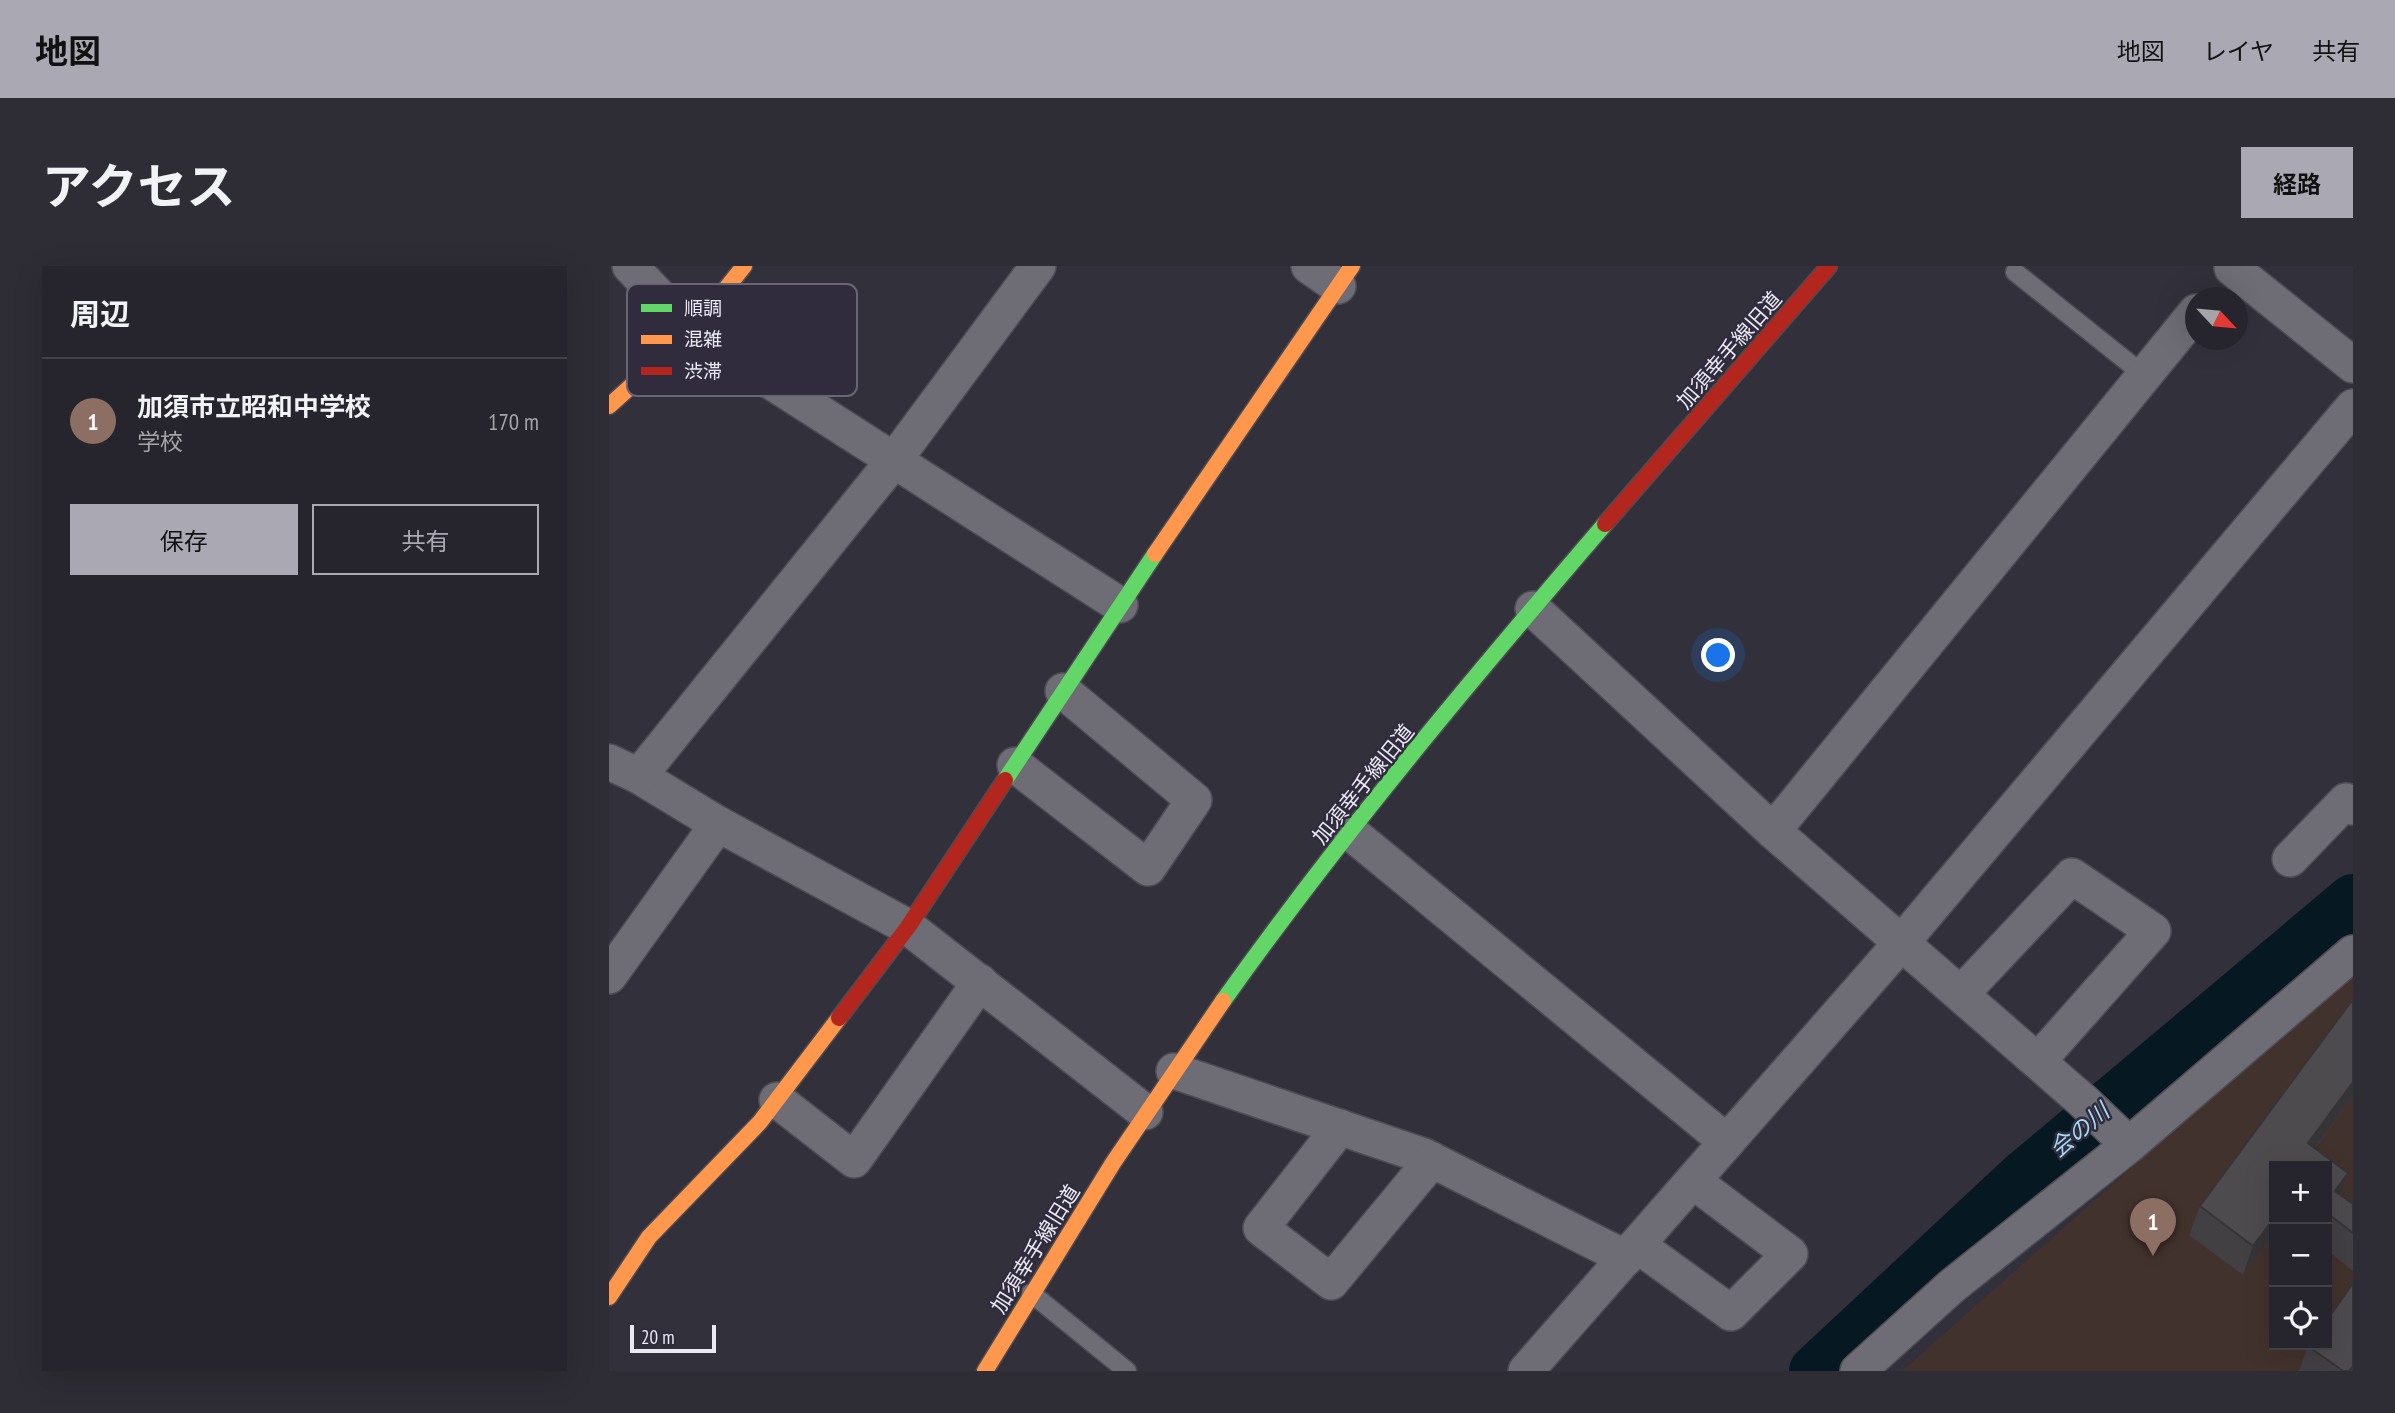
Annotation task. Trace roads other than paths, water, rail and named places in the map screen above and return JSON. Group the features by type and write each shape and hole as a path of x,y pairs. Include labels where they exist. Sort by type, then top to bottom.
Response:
{"street":[{"path":"629,266 646,284"},
{"path":"730,284 744,266"},
{"path":"1038,266 895,459 624,769 908,928 1145,1112"},
{"path":"609,1297 649,1237 760,1122 908,928 1120,605 1345,276 1309,266"},
{"name":"加須幸手線旧道","path":"985,1371 1145,1112 1282,920 1350,832 1533,609 1829,266"},
{"path":"2216,287 2232,267 2353,365"},
{"path":"1773,831 2185,325"},
{"path":"609,406 627,390"},
{"path":"795,396 1120,605"},
{"path":"1526,1371 1902,942 2353,407"},
{"path":"1533,609 1773,831 2038,1061 2129,1144"},
{"path":"1015,765 1149,868 1193,800 1063,691"},
{"path":"2290,859 2346,801 2353,807"},
{"path":"609,976 718,824"},
{"path":"1350,832 1727,1142"},
{"path":"1961,994 2072,876 2153,931 2038,1061"},
{"path":"1858,1371 1952,1286 2129,1144 2353,953"},
{"path":"777,1100 854,1160 980,982"},
{"path":"1174,1071 1432,1160 1631,1251 1731,1313 1790,1254 1693,1181"},
{"path":"1340,1127 1261,1228 1331,1282 1432,1160"}],"lane":[{"path":"2015,272 2144,375"},
{"path":"1031,1293 1127,1371"}],"waterway":[{"name":"会の川","path":"1815,1371 2022,1178 2353,900"}],"place":[{"name":"加須市立昭和中学校","path":"2153,1256"}]}
